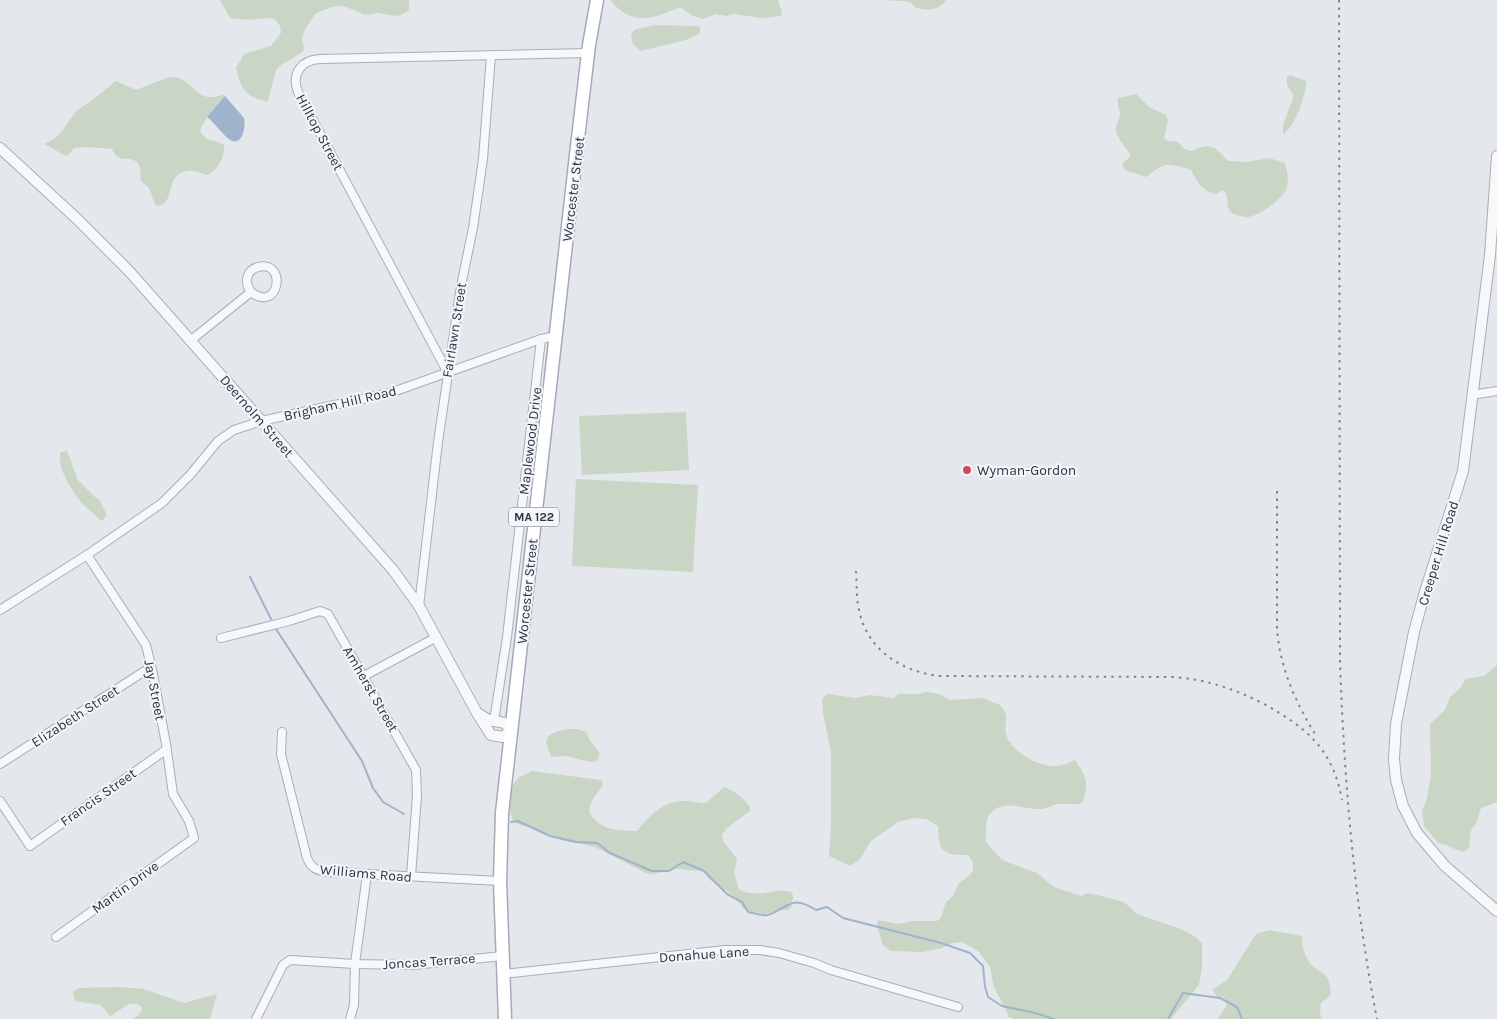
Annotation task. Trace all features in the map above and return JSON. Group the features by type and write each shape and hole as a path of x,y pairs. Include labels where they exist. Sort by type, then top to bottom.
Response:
{"main road":[{"name":"Worcester Street","path":"505,1019 500,881 502,813 588,53 597,0"}],"street":[{"name":"Hilltop Street","path":"448,374 302,101 295,80 298,70 315,59 588,53"},
{"name":"Fairlawn Street","path":"419,606 438,442 461,286 473,228 483,159 491,55"},
{"name":"Deernolm Street","path":"0,148 75,217 129,271 393,570 419,606 435,638 491,735 503,737 511,730"},
{"name":"Creeper Hill Road","path":"1497,156 1490,255 1463,471 1414,632 1396,724 1394,764 1397,786 1405,811 1417,833 1441,862 1497,911"},
{"path":"261,266 273,271 277,284 273,293 260,297 251,292 246,281 250,272 261,266"},
{"path":"190,341 251,292"},
{"name":"Brigham Hill Road","path":"0,610 87,555 162,502 186,479 222,438 234,430 260,421 379,396 448,374 541,339 556,336"},
{"name":"Maplewood Drive","path":"494,721 507,637 541,339"},
{"path":"1472,395 1497,391"},
{"name":"Jay Street","path":"87,555 143,639 151,667 167,749 174,798 189,821 194,837"},
{"name":"Amherst Street","path":"220,638 289,621 320,611 328,614 416,770 417,795 411,876"},
{"path":"364,676 435,638"},
{"name":"Elizabeth Street","path":"0,764 151,667"},
{"path":"477,713 505,724 511,730"},
{"name":"Williams Road","path":"282,732 281,754 306,852 310,865 315,870 500,881"},
{"name":"Francis Street","path":"0,801 30,846 167,749"},
{"name":"Martin Drive","path":"56,937 194,837"},
{"path":"350,1019 354,999 356,964 367,874"},
{"name":"Donahue Lane","path":"504,974 725,950 764,950 958,1007"},
{"name":"Joncas Terrace","path":"256,1019 281,969 288,961 412,964 503,956"}],"green space":[{"path":"220,0 409,0 409,10 396,16 377,13 365,15 344,6 332,7 316,13 305,29 302,38 303,52 276,70 268,101 255,98 242,87 236,68 244,54 271,46 281,33 280,26 275,19 250,20 230,18"},
{"path":"610,0 778,0 782,13 781,16 762,18 716,14 703,19 693,16 680,7 660,15 643,18 627,14 618,9"},
{"path":"882,0 946,0 936,8 923,9 903,1"},
{"path":"654,25 698,26 700,27 700,33 686,40 640,51 633,44 631,35 634,30"},
{"path":"1290,75 1306,81 1306,86 1295,118 1291,126 1283,134 1283,125 1294,96 1287,85 1287,77"},
{"path":"169,77 185,81 207,97 224,94 225,96 207,117 200,130 204,137 224,145 224,149 220,162 208,175 188,171 180,173 175,177 167,200 163,204 157,206 155,204 149,188 141,181 138,163 134,160 118,157 112,149 92,147 77,147 66,156 44,144 55,138 62,131 77,110 116,81 136,90"},
{"path":"1136,94 1149,107 1166,115 1168,120 1164,138 1168,141 1178,142 1183,148 1191,151 1208,146 1212,147 1228,161 1246,162 1269,158 1285,163 1288,181 1285,191 1276,201 1258,214 1245,217 1232,213 1229,210 1225,192 1222,190 1217,194 1207,191 1195,178 1191,170 1167,165 1158,168 1146,177 1125,170 1122,164 1131,156 1116,131 1120,115 1118,98"},
{"path":"686,412 689,470 582,475 579,416"},
{"path":"67,451 78,480 99,499 107,515 102,521 80,500 66,480 60,458 61,452"},
{"path":"576,479 698,485 693,572 572,566"},
{"path":"1497,665 1497,802 1481,808 1476,824 1471,830 1469,848 1464,852 1438,843 1424,826 1422,811 1427,798 1431,775 1430,724 1445,710 1450,697 1462,686 1465,679 1484,676"},
{"path":"926,692 940,694 950,700 982,698 1000,705 1006,715 1006,734 1019,752 1034,761 1049,766 1061,765 1075,760 1086,781 1086,791 1082,803 1057,804 1041,809 1007,805 1000,807 989,815 986,828 986,842 1002,860 1037,873 1054,887 1081,896 1087,893 1124,902 1137,914 1181,929 1196,937 1202,943 1202,967 1199,985 1171,1019 1014,1019 1009,1017 994,987 990,967 978,951 962,942 923,952 891,951 883,945 877,926 878,920 898,924 915,921 937,921 941,917 946,902 953,896 958,884 970,875 973,870 973,862 968,855 948,853 941,847 938,826 926,819 913,818 898,822 870,842 860,859 850,866 829,856 831,752 822,700 828,694 855,698 869,695 894,698 898,694"},
{"path":"567,729 578,729 586,732 599,751 597,761 591,762 565,756 552,757 546,741 548,737"},
{"path":"532,771 601,780 603,784 592,800 589,811 603,826 623,831 637,831 652,814 671,803 686,801 706,803 724,787 732,791 743,799 751,810 727,828 722,835 723,841 737,859 734,873 739,889 752,893 792,892 791,908 766,914 749,911 743,908 736,897 710,880 703,871 676,869 654,874 646,873 595,847 562,840 517,824 513,820 510,811 510,797 513,785 518,778"},
{"path":"1269,930 1302,936 1306,957 1329,981 1331,995 1321,1003 1320,1013 1322,1019 1218,1019 1227,1005 1223,997 1217,997 1212,990 1227,980 1256,934"},
{"path":"117,987 144,989 184,1003 217,994 210,1019 133,1019 140,1014 142,1009 140,1005 128,1005 110,1016 101,1005 75,1001 73,992 79,988"}],"water":[{"path":"225,96 244,118 243,135 238,141 230,140 207,117"}],"waterway":[{"path":"250,577 271,619"},
{"path":"276,629 362,761 373,788 383,802 404,814"},
{"path":"511,822 518,821 550,836 576,842 597,843 610,853 652,871 669,871 683,862 704,871 727,894 742,902 748,912 768,915 796,902 808,905 816,910 827,907 843,918 941,943 970,953 983,966 988,997 1002,1006 1054,1019"},
{"path":"1168,1019 1183,993 1220,998 1237,1007 1242,1019"}],"railway":[{"path":"1339,0 1340,660 1351,840 1362,930 1377,1019"},
{"path":"1277,491 1277,629 1279,643 1285,672 1290,685 1302,712 1317,737"},
{"path":"856,571 858,605 863,624 870,637 888,656 912,670 940,676 1172,677 1197,680 1220,686 1266,705 1306,732 1325,754 1332,767 1342,800"}],"place":[{"name":"Wyman-Gordon","path":"967,470"}]}
